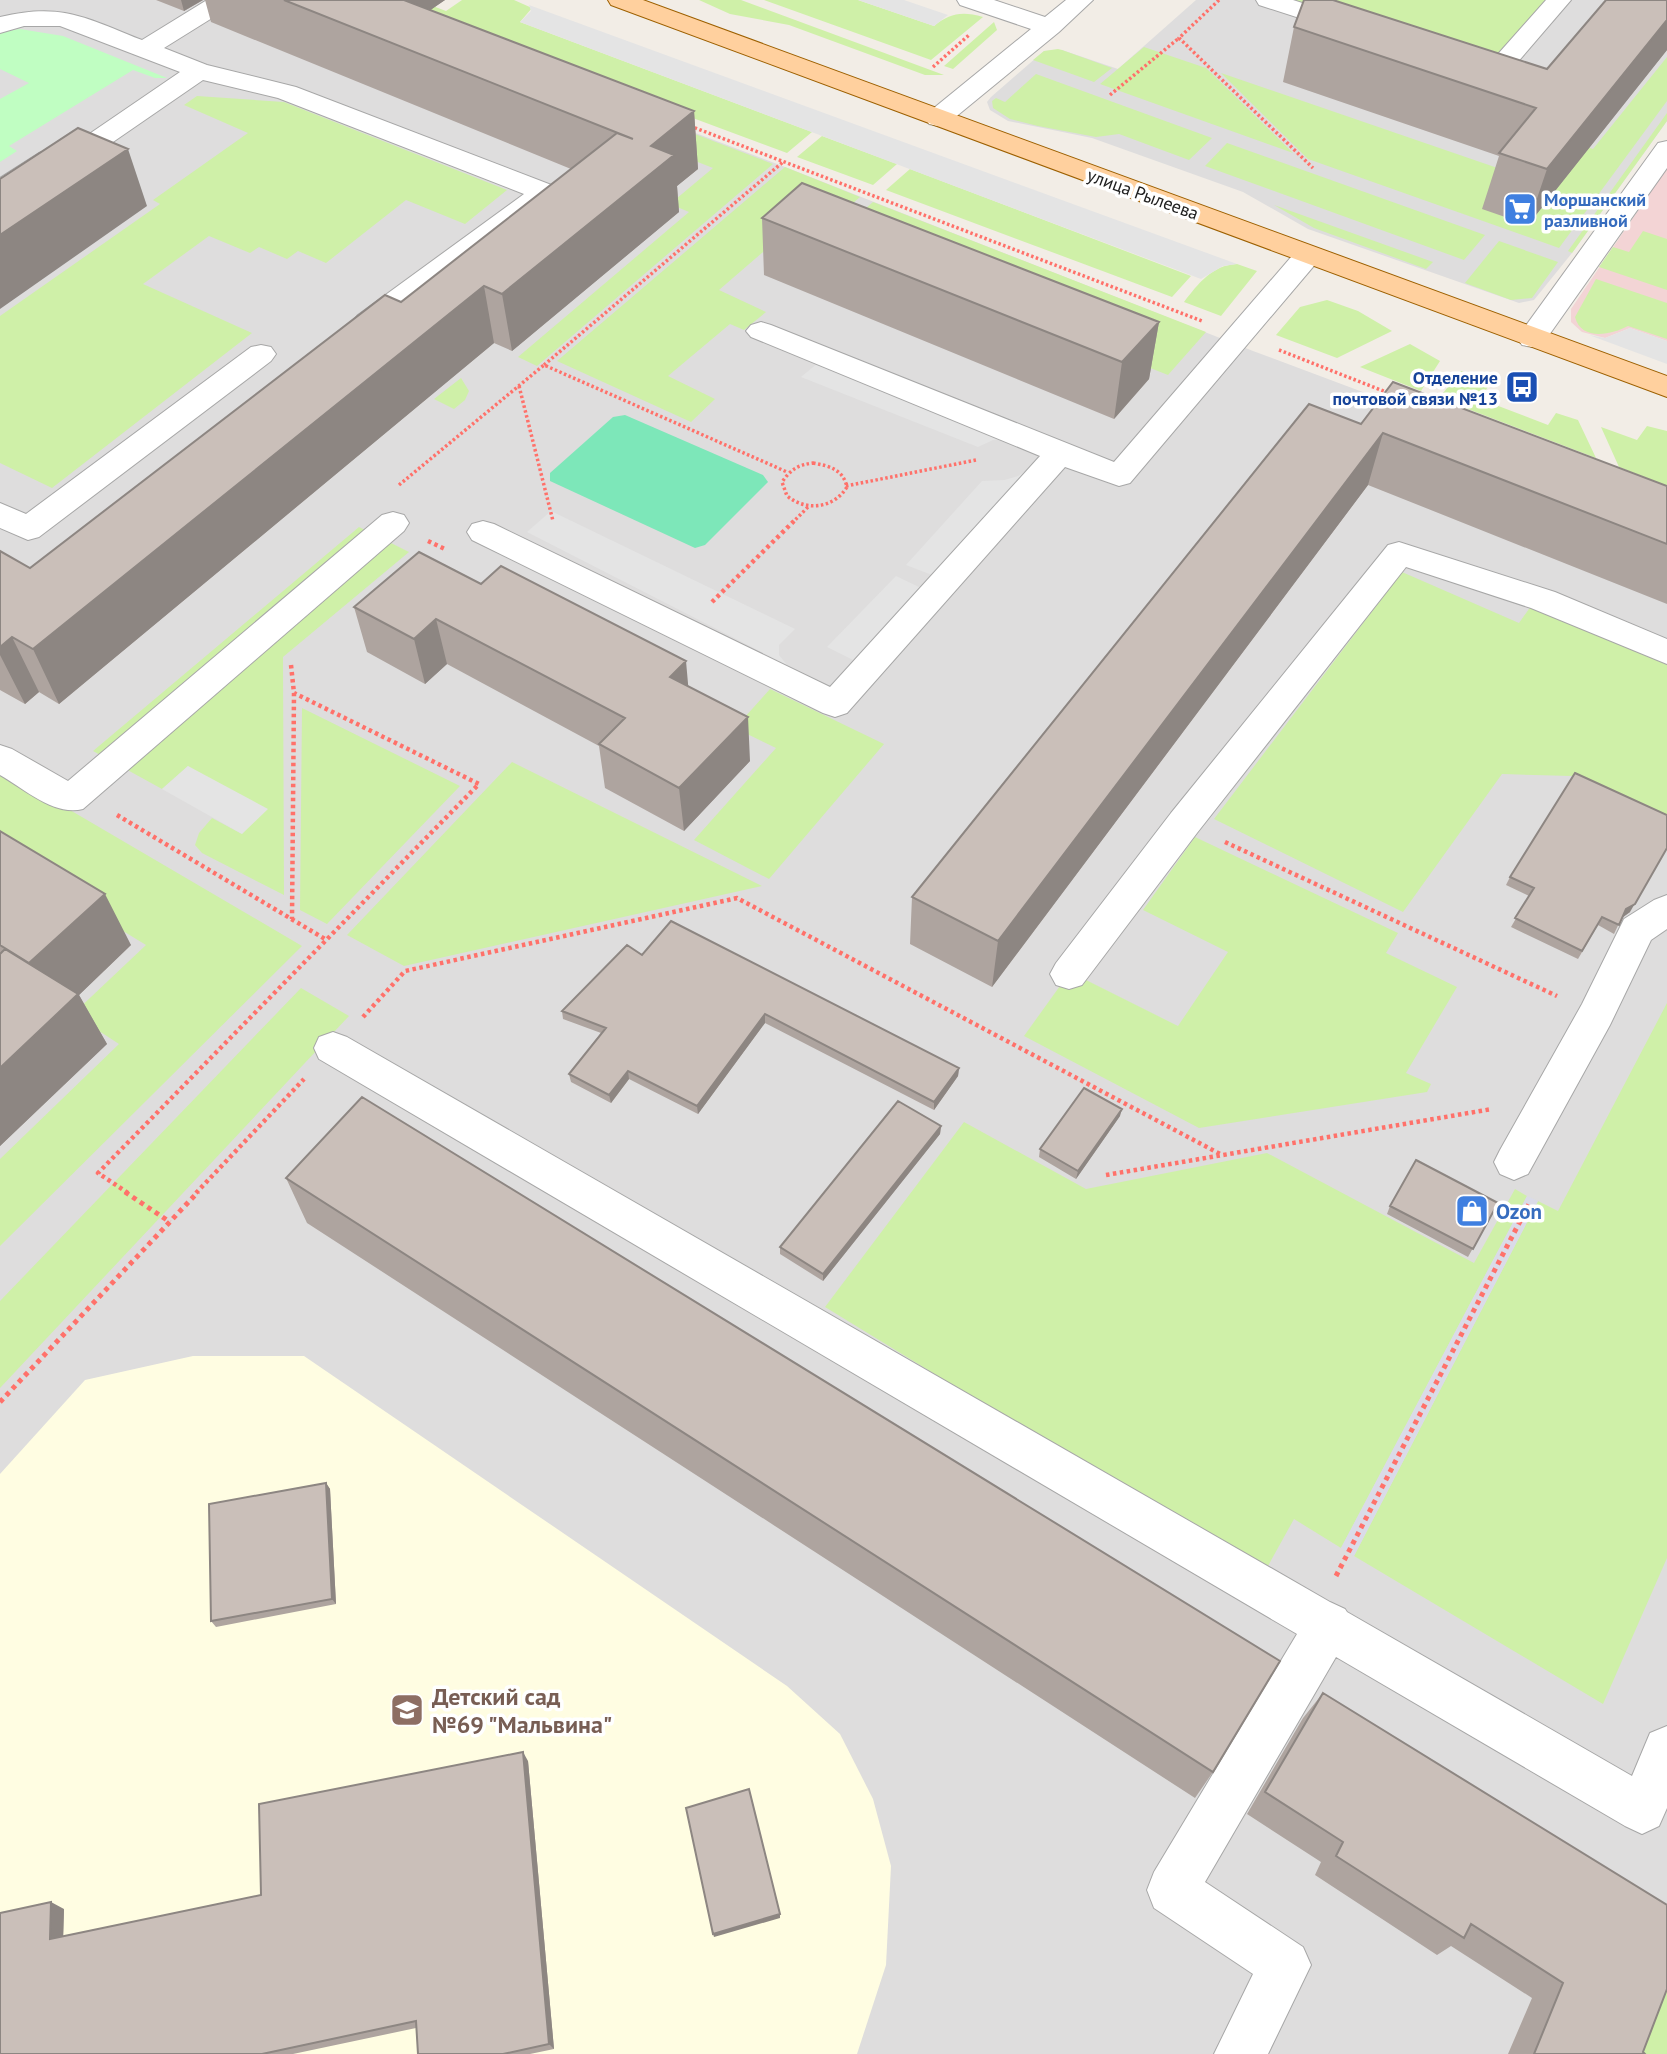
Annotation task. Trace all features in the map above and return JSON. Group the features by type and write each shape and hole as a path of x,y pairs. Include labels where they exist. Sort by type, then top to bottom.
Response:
{"main road":[{"name":"улица Рылеева","path":"620,0 1667,387"}],"lane":[{"path":"145,49 225,0"},
{"path":"969,0 1050,27"},
{"path":"938,118 1081,0"},
{"path":"1268,0 1369,32"},
{"path":"1445,57 1495,73 1559,0"},
{"path":"0,26 24,19 63,18 200,71 287,92 544,192 368,321"},
{"path":"0,190 48,159 88,147 200,71"},
{"path":"1532,338 1667,149"},
{"path":"761,331 1119,476 1308,255"},
{"path":"0,514 28,529 261,354"},
{"path":"483,532 835,704 1052,450"},
{"path":"0,758 70,799 393,523"},
{"path":"1069,975 1184,823 1399,553 1543,600 1667,652"},
{"path":"1514,1162 1596,1014 1637,930 1667,910"},
{"path":"333,1048 1642,1808 1667,1750"},
{"path":"1240,2054 1285,1965 1172,1890 1322,1621"}],"path":[{"path":"1110,95 1219,0"},
{"path":"1178,38 1313,168"},
{"path":"688,125 1397,396"},
{"path":"544,365 783,162"},
{"path":"519,386 566,573"},
{"path":"846,486 1052,450"},
{"path":"808,463 832,466 843,474 845,492 834,501 809,506 794,502 782,488 784,477 793,468 808,463"},
{"path":"684,629 809,506"},
{"path":"393,523 455,554"},
{"path":"262,636 289,656 295,693 292,919"},
{"path":"170,1222 98,1174 324,939 479,784 295,693"},
{"path":"78,792 324,939"},
{"path":"1184,823 1596,1014"},
{"path":"0,1402 405,971 737,898 1222,1155"},
{"path":"1106,1175 1548,1100"},
{"path":"1322,1621 1536,1190 1514,1162"}],"shaded area":[{"path":"0,0 346,0 785,167 1253,351 1667,506 1667,2054 0,2054"},
{"path":"858,0 904,0 948,15 934,26"},
{"path":"1196,0 1667,0 1667,121 1572,253 1534,300 1519,303 1308,229 1243,192 1092,138 1008,121 990,110 987,102 991,97 1044,51 1062,50 1118,69"},
{"path":"529,5 1237,264 1223,266 1201,279 520,22 531,11"},
{"path":"1667,168 1667,341 1630,328 1605,338 1582,332 1571,322 1571,309"},
{"path":"1630,328 1667,341 1667,364 1589,335 1605,338"},
{"path":"818,363 1005,439 993,440 978,447 801,377"},
{"path":"1030,468 932,575 906,565 982,481 1004,480 1018,476"},
{"path":"551,511 795,629 779,645 779,655 787,665 527,532"},
{"path":"896,576 921,588 853,660 827,647"},
{"path":"188,766 268,809 242,834 162,789"},
{"path":"1527,1196 1538,1201 1354,1556 1341,1548"},
{"name":"Детский сад №69 \"Мальвина\"","path":"193,1356 304,1356 787,1686 840,1734 873,1799 891,1866 886,1965 857,2054 0,2054 0,1474 85,1380"}],"green space":[{"path":"346,0 773,164 537,366 518,357 689,212 670,204 713,168 321,14"},
{"path":"376,0 417,0 446,11 462,0 514,0 532,8 520,22 812,132 787,153"},
{"path":"699,0 741,0 944,75 925,75 789,25 730,14"},
{"path":"764,0 858,0 934,26 957,14 983,17 931,60"},
{"path":"1284,0 1548,0 1491,67"},
{"path":"994,22 997,30 953,69 944,66"},
{"path":"20,29 63,36 167,78 155,78 133,70 9,146 17,151 0,162 0,99 29,83 0,69 0,32"},
{"path":"1144,47 1206,68 1293,153 1100,84"},
{"path":"1058,49 1112,68 1094,82 1033,60 1044,51"},
{"path":"1667,57 1667,101 1559,248 1308,159 1221,73 1515,174 1569,141 1593,149"},
{"path":"1036,74 1212,138 1189,160 1119,134 1096,137 1038,126 1010,119 993,108 992,101 996,98 1005,102"},
{"path":"197,96 284,102 507,190 465,224 406,200 326,263 298,251 287,259 259,247 250,253 209,236 143,284 252,333 52,488 0,463 0,316 160,204 153,200 248,133 184,105"},
{"path":"1667,113 1667,121 1572,253 1568,251"},
{"path":"822,136 897,164 873,185 797,157"},
{"path":"1227,143 1485,235 1464,260 1205,166"},
{"path":"785,167 860,197 815,236 792,227 719,290 766,312 744,330 730,324 668,376 715,399 691,422 557,361"},
{"path":"910,169 1191,276 1172,297 886,190"},
{"path":"873,202 1206,332 1168,375 828,241"},
{"path":"1274,205 1433,262 1426,269 1314,228"},
{"path":"1643,231 1667,239 1667,290 1599,267 1613,247 1629,252"},
{"path":"1499,241 1558,262 1532,298 1511,300 1465,283"},
{"path":"1237,264 1257,271 1221,316 1184,302 1200,282 1213,272"},
{"path":"1596,279 1667,303 1667,339 1628,326 1597,334 1583,330 1575,317"},
{"path":"1327,300 1358,311 1392,331 1337,358 1276,335 1300,307"},
{"path":"1410,344 1440,361 1421,391 1360,367"},
{"path":"1461,371 1491,382 1480,399 1548,425 1556,413 1578,420 1596,458 1439,398"},
{"path":"461,378 469,391 465,400 454,409 434,399"},
{"path":"625,415 763,475 768,482 705,545 695,548 550,481 550,473 613,417"},
{"path":"1647,426 1667,431 1667,486 1619,467 1601,427 1637,440"},
{"path":"359,527 409,552 283,657 284,895 202,853 195,845 199,833 212,818 242,834 188,766 162,789 93,751"},
{"path":"1402,572 1519,623 1531,606 1667,664 1667,820 1572,776 1502,774 1403,912 1214,819"},
{"path":"770,689 884,744 769,879 694,840 776,748 735,728"},
{"path":"302,708 460,786 327,924 300,910"},
{"path":"512,762 762,886 404,966 347,935"},
{"path":"0,769 302,946 0,1246 0,1159 119,1044 73,1014 146,945 0,856"},
{"path":"1195,837 1398,933 1386,953 1457,987 1406,1073 1431,1084 1427,1092 1199,1128 1024,1036 1070,972 1178,1026 1228,952 1143,910"},
{"path":"301,988 349,1016 0,1388 0,1301"},
{"path":"1667,1003 1667,1558 1603,1704 1354,1556 1538,1201 1558,1211"},
{"path":"964,1122 1086,1189 1267,1153 1474,1263 1515,1189 1527,1196 1341,1548 1294,1519 1263,1575 825,1307"},
{"path":"1667,1961 1667,2054 1618,2054"}],"building":[{"path":"284,0 404,0 694,111 651,146 674,155 502,294 484,286 33,649 12,637 0,647 0,551 30,568 385,295 401,302 617,133 633,139"},
{"path":"1304,0 1333,0 1547,69 1606,0 1667,0 1667,20 1547,169 1499,153 1536,108 1294,27"},
{"path":"78,128 128,149 0,235 0,179"},
{"path":"802,183 1159,322 1122,362 762,218"},
{"path":"1393,382 1667,486 1667,544 1383,433 998,941 912,897 1309,404 1361,424"},
{"path":"419,552 481,584 501,566 686,661 670,677 748,717 679,788 599,744 625,718 436,619 414,639 354,607"},
{"path":"1575,773 1667,815 1667,848 1635,904 1626,909 1619,925 1602,917 1582,951 1515,918 1534,888 1510,877"},
{"path":"0,831 105,894 29,963 0,945"},
{"path":"671,921 959,1068 934,1102 765,1014 697,1106 628,1071 609,1095 569,1074 606,1028 562,1011 627,945 642,955"},
{"path":"5,949 78,994 0,1068 0,954"},
{"path":"1084,1088 1122,1109 1078,1171 1040,1149"},
{"path":"362,1097 1280,1661 1213,1772 286,1178"},
{"path":"898,1101 941,1126 823,1274 780,1247"},
{"path":"1416,1160 1498,1203 1473,1249 1390,1206"},
{"path":"326,1483 332,1599 211,1621 209,1504"},
{"path":"1323,1693 1667,1905 1667,1989 1643,2052 1645,2054 1534,2054 1563,1983 1471,1924 1464,1938 1336,1856 1343,1842 1265,1792"},
{"path":"523,1752 549,2044 503,2054 418,2054 416,2021 262,2054 0,2054 0,1913 51,1902 50,1939 261,1895 259,1804"},
{"path":"749,1789 780,1914 713,1934 686,1808"}],"place":[{"name":"Моршанский разливной","path":"1520,209"},
{"name":"Отделение почтовой связи №13","path":"1522,387"},
{"name":"Ozon","path":"1472,1211"},
{"name":"Детский сад №69 \"Мальвина\"","path":"407,1710"}]}
